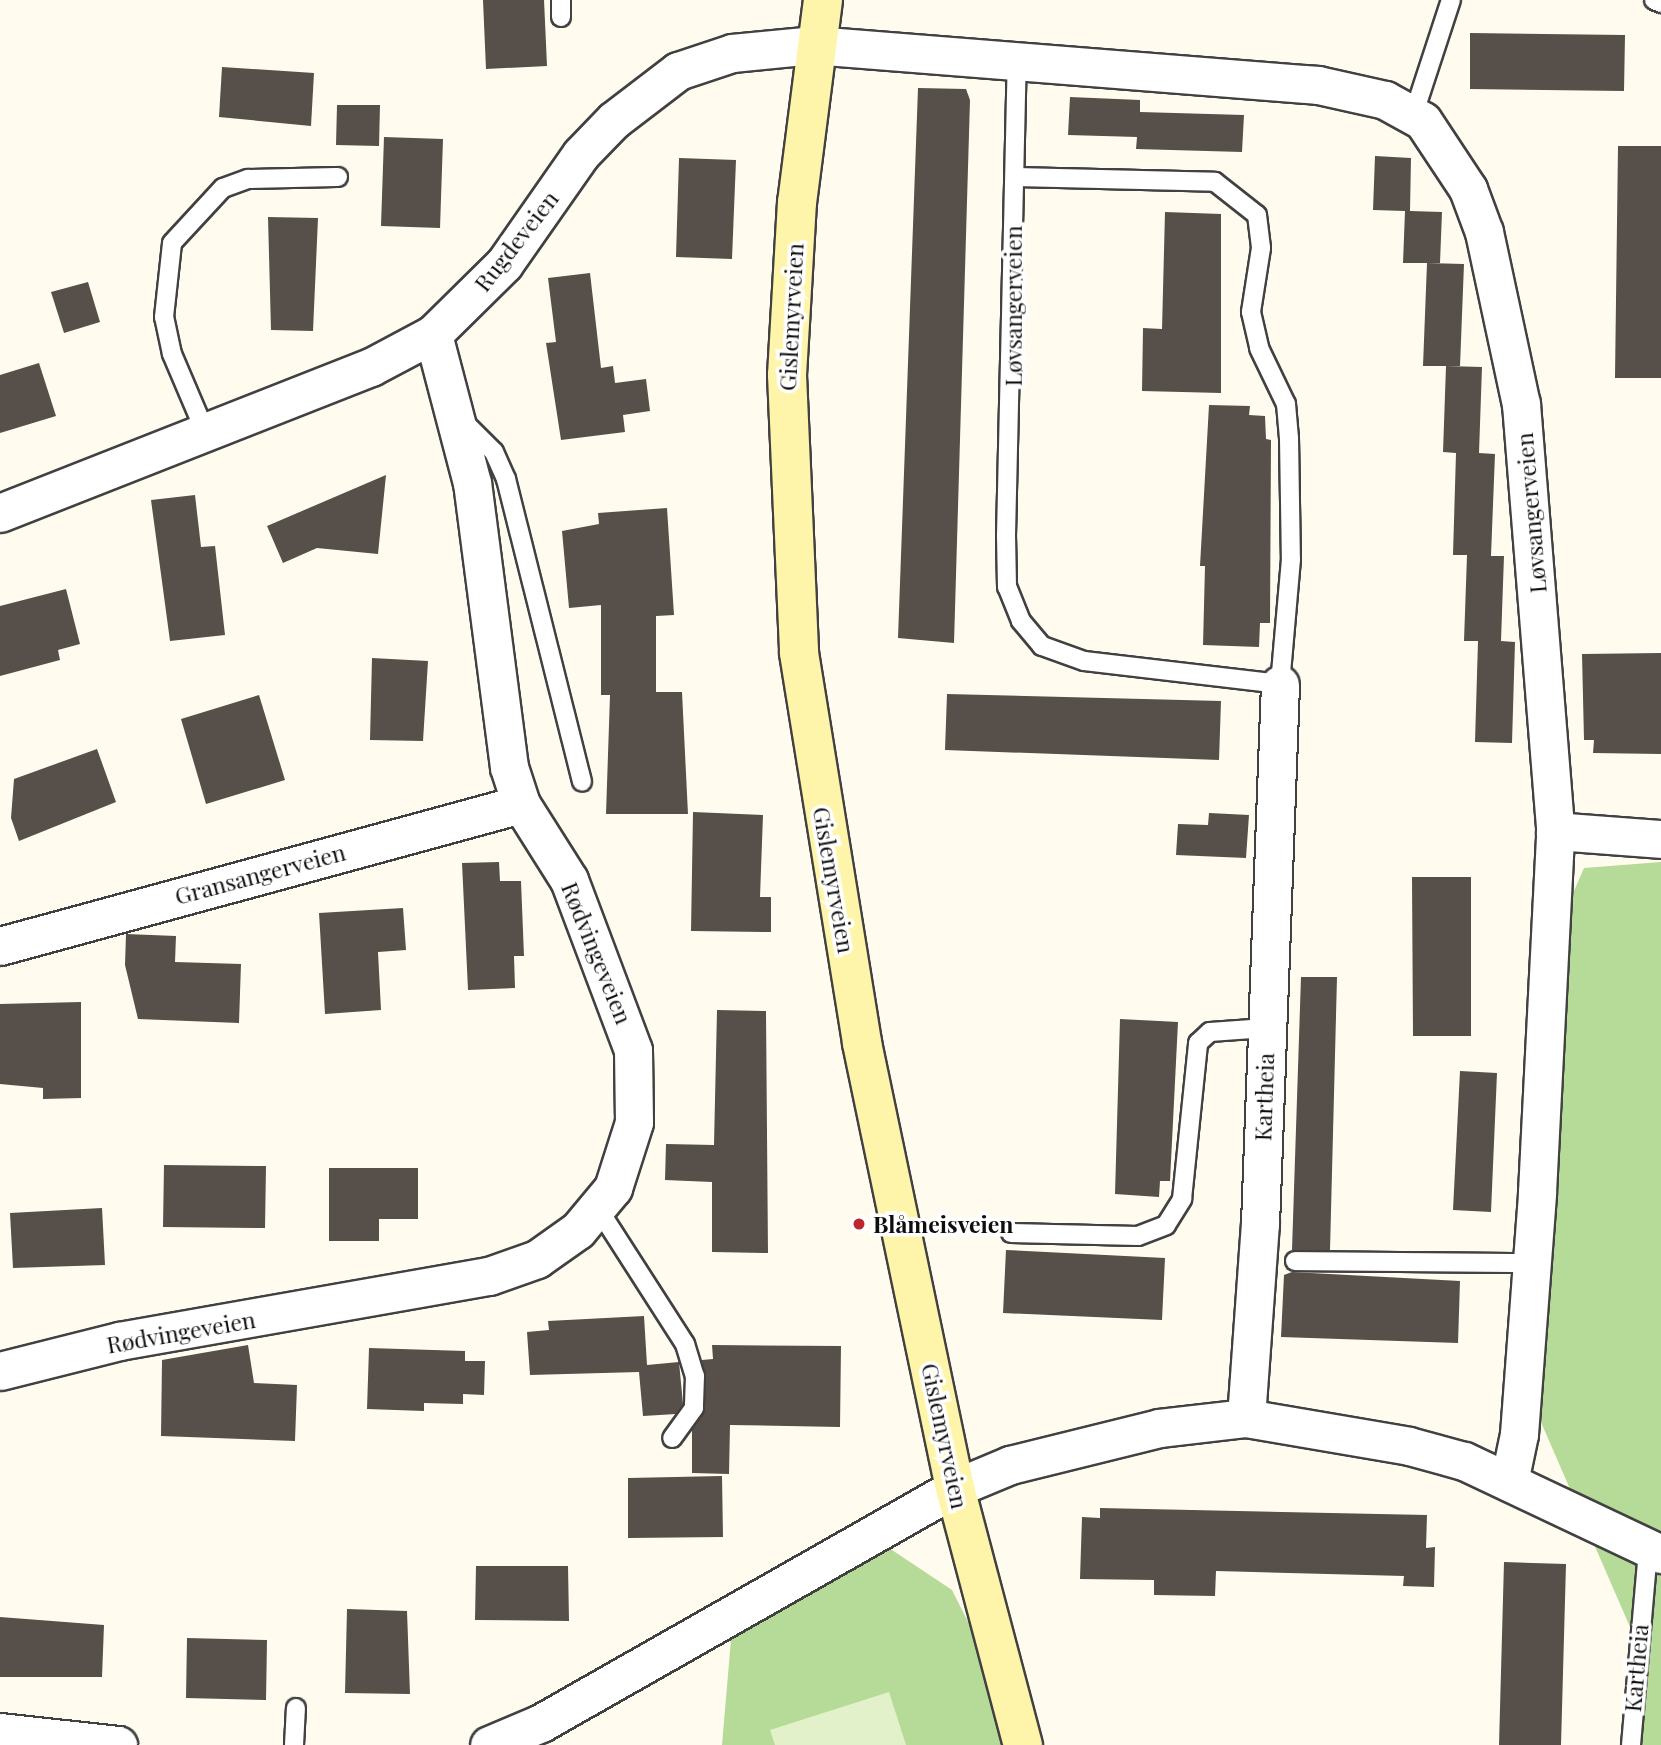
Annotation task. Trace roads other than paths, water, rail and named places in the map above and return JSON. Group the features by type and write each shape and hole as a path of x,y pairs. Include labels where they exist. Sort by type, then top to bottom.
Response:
{"street":[{"name":"Gislemyrveien","path":"823,0 813,45 787,376 799,653 862,1043 955,1488 1023,1745"},
{"name":"Løvsangerveien","path":"813,45 1017,64 1269,78 1385,100 1413,116 1449,152 1468,189 1484,232 1521,404 1555,831"},
{"name":"Rugdeveien","path":"0,513 204,429 371,367 433,334 503,264 581,154 646,93 678,71 732,53 813,45"},
{"name":"Rødvingeveien","path":"0,1371 119,1341 489,1276 537,1259 578,1230 613,1188 634,1122 633,1050 569,880 521,804 509,767 483,547 457,416 433,334"},
{"path":"1266,1028 1279,684"},
{"name":"Gransangerveien","path":"0,946 521,804"},
{"path":"1510,1482 1532,1263 1555,831 1661,839"},
{"name":"Kartheia","path":"1246,1418 1266,1028"},
{"name":"Kartheia","path":"955,1488 1098,1442 1246,1418 1409,1446 1510,1482 1655,1551"},
{"path":"489,1745 545,1734 955,1488"},
{"path":"0,1732 118,1745"}],"lane":[{"path":"1413,116 1451,0"},
{"path":"1654,0 1661,3"},
{"name":"Løvsangerveien","path":"1017,64 1006,536 1007,587 1021,621 1042,646 1084,661 1279,684"},
{"path":"204,429 172,354 164,317 172,243 223,188 248,179 338,177"},
{"path":"1016,177 1215,182 1257,215 1261,248 1251,312 1259,348 1286,404 1289,438 1291,559 1279,684"},
{"path":"457,416 494,452 506,479 582,782"},
{"name":"Kartheia","path":"1011,1233 1138,1236 1166,1225 1182,1199 1198,1043 1210,1032 1266,1028"},
{"path":"597,1207 685,1344 695,1376 694,1408 672,1438"},
{"path":"1295,1261 1532,1263"},
{"name":"Kartheia","path":"1631,1745 1655,1551"},
{"path":"294,1745 296,1708"}],"place":[{"name":"Blåmeisveien","path":"859,1224"}]}
